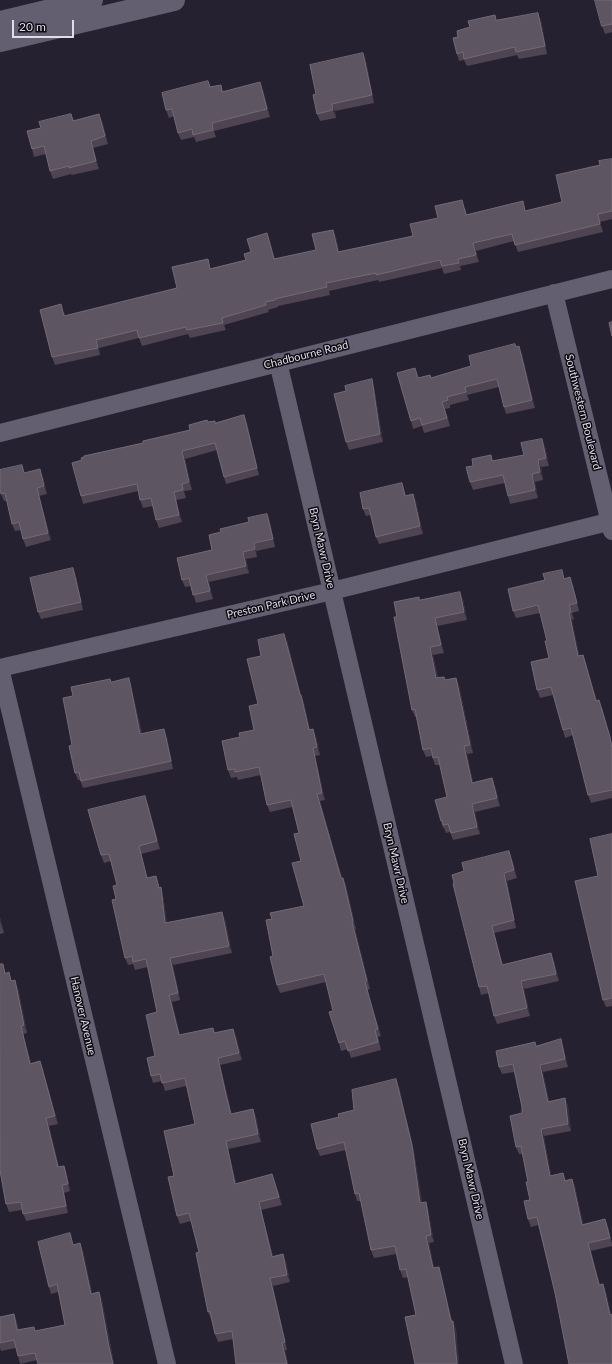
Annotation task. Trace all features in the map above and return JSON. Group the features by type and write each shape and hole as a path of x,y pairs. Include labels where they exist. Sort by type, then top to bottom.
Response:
{"main road":[{"path":"0,22 92,0"},
{"path":"0,41 174,0"}],"street":[{"name":"Chadbourne Road","path":"0,433 612,279"},
{"name":"Southwestern Boulevard","path":"554,293 611,524"},
{"name":"Bryn Mawr Drive","path":"278,362 514,1364"},
{"name":"Preston Park Drive","path":"0,668 332,591 611,524"},
{"name":"Hanover Avenue","path":"0,668 167,1364"}],"building":[{"path":"595,0 612,0 612,24 602,26"},
{"path":"538,13 545,46 516,52 515,47 464,59 463,52 457,54 453,38 458,37 457,31 470,27 468,21 495,15 496,20"},
{"path":"363,53 372,95 332,104 333,110 317,114 313,95 316,94 310,65"},
{"path":"208,81 210,87 221,85 222,92 260,82 267,109 212,123 213,130 193,135 192,129 178,133 172,109 166,110 162,93"},
{"path":"71,114 73,121 99,114 105,136 91,141 96,161 50,171 44,146 32,149 27,131 41,128 39,122"},
{"path":"612,159 612,211 598,214 600,224 515,245 512,234 473,243 476,255 458,259 459,263 442,266 440,260 376,275 376,273 326,283 327,287 275,299 265,302 266,305 222,318 223,323 187,330 186,327 139,338 137,330 96,340 98,348 52,357 40,310 61,304 64,316 177,288 172,267 208,259 210,269 246,260 244,254 251,252 247,239 267,233 274,259 316,250 312,234 333,230 338,252 413,236 410,224 438,218 435,206 462,200 466,215 523,201 525,211 562,202 556,175 600,165 599,161"},
{"path":"612,322 612,336 609,323"},
{"path":"515,344 516,347 519,346 532,400 504,407 497,379 465,387 466,392 447,397 448,400 442,402 447,418 422,425 420,418 411,421 397,373 415,368 418,378 430,375 431,378 471,366 469,356"},
{"path":"372,379 380,434 346,442 334,394 346,391 345,386"},
{"path":"244,415 257,468 224,477 215,443 182,451 189,482 182,484 183,490 174,492 179,515 156,520 151,498 140,500 137,484 81,496 72,463 82,460 81,458 84,456 143,443 143,441 190,430 189,425 207,420 208,422 215,421 215,423"},
{"path":"542,439 546,458 538,460 540,472 532,474 535,490 508,496 503,475 470,482 466,467 473,466 472,459 491,455 492,461 524,455 521,443"},
{"path":"22,465 24,473 40,469 44,486 37,488 48,533 23,539 19,522 12,524 5,493 1,494 0,489 0,470"},
{"path":"402,483 405,496 413,494 420,526 376,537 369,508 363,509 360,493"},
{"path":"267,514 273,539 254,543 255,549 243,552 246,566 206,575 210,591 193,595 189,578 182,580 177,558 212,550 209,535 221,532 220,529 249,522 248,518"},
{"path":"73,568 81,602 38,612 30,578"},
{"path":"562,570 564,579 570,577 577,603 569,605 571,612 569,612 578,656 583,655 596,701 599,700 612,748 612,790 588,795 571,728 563,730 551,687 537,690 531,662 549,658 545,641 547,641 538,605 513,611 508,589 545,580 543,574"},
{"path":"460,592 464,612 435,618 441,645 430,647 436,678 444,677 445,680 456,678 470,745 464,746 472,783 492,778 497,798 472,804 477,827 451,833 448,824 443,825 442,820 441,821 435,800 447,797 438,757 433,758 431,748 423,750 415,709 412,710 394,617 397,617 394,602 419,597 419,600"},
{"path":"284,634 309,730 313,729 317,747 313,748 322,793 317,794 341,878 343,878 352,922 367,981 365,982 378,1029 375,1030 378,1042 348,1051 345,1041 339,1043 329,1012 333,1011 324,974 277,985 270,957 273,956 266,920 272,919 270,913 304,906 292,863 301,861 294,834 299,833 291,800 267,805 259,767 235,772 235,769 228,770 222,741 240,737 239,733 254,730 249,706 258,704 247,659 261,656 258,640"},
{"path":"129,678 140,734 164,729 171,761 81,781 79,772 75,773 69,746 72,745 63,698 73,696 71,687 110,679 111,682"},
{"path":"145,796 157,841 139,846 147,878 156,876 159,888 161,887 165,923 222,912 229,946 170,958 178,993 169,995 179,1035 213,1028 214,1033 233,1029 239,1053 218,1058 226,1095 231,1114 253,1109 258,1134 226,1141 235,1184 272,1174 279,1197 259,1202 272,1257 283,1254 287,1275 270,1278 285,1342 282,1343 287,1364 236,1364 232,1331 215,1334 210,1311 208,1312 196,1253 199,1252 189,1213 177,1216 168,1177 174,1176 164,1131 195,1124 185,1078 162,1083 160,1074 151,1076 147,1058 155,1056 146,1015 157,1012 146,959 133,962 132,956 125,958 112,900 116,899 113,886 117,885 109,854 101,855 88,810"},
{"path":"612,834 612,998 603,1000 575,881 598,876 590,839"},
{"path":"509,851 514,870 504,873 514,920 492,926 502,965 551,953 556,974 521,981 527,1008 494,1016 487,986 479,987 452,875 464,871 462,863"},
{"path":"0,964 3,964 5,974 9,972 11,981 15,980 24,1025 21,1026 30,1064 40,1061 55,1116 46,1118 58,1167 64,1166 68,1184 62,1185 66,1206 23,1214 21,1202 6,1204 0,1170"},
{"path":"561,1039 565,1059 540,1065 548,1102 565,1098 568,1124 541,1129 550,1176 563,1173 565,1181 572,1179 582,1225 605,1219 610,1238 588,1243 599,1285 603,1284 610,1315 612,1314 612,1364 569,1364 555,1293 537,1217 528,1219 524,1201 530,1200 526,1182 528,1182 521,1146 516,1147 510,1116 522,1113 513,1064 499,1067 496,1051 535,1042 536,1046"},
{"path":"396,1079 412,1145 420,1203 426,1202 431,1235 426,1236 433,1268 439,1267 451,1321 453,1321 457,1364 415,1364 405,1317 416,1315 406,1269 400,1270 395,1246 371,1250 359,1193 355,1194 344,1142 317,1149 311,1124 339,1117 338,1114 354,1110 352,1090"},
{"path":"70,1233 73,1245 80,1243 91,1294 99,1292 113,1364 38,1364 35,1353 18,1356 14,1340 0,1343 0,1317 14,1314 17,1330 34,1327 35,1331 65,1325 57,1284 49,1287 38,1242"}]}
